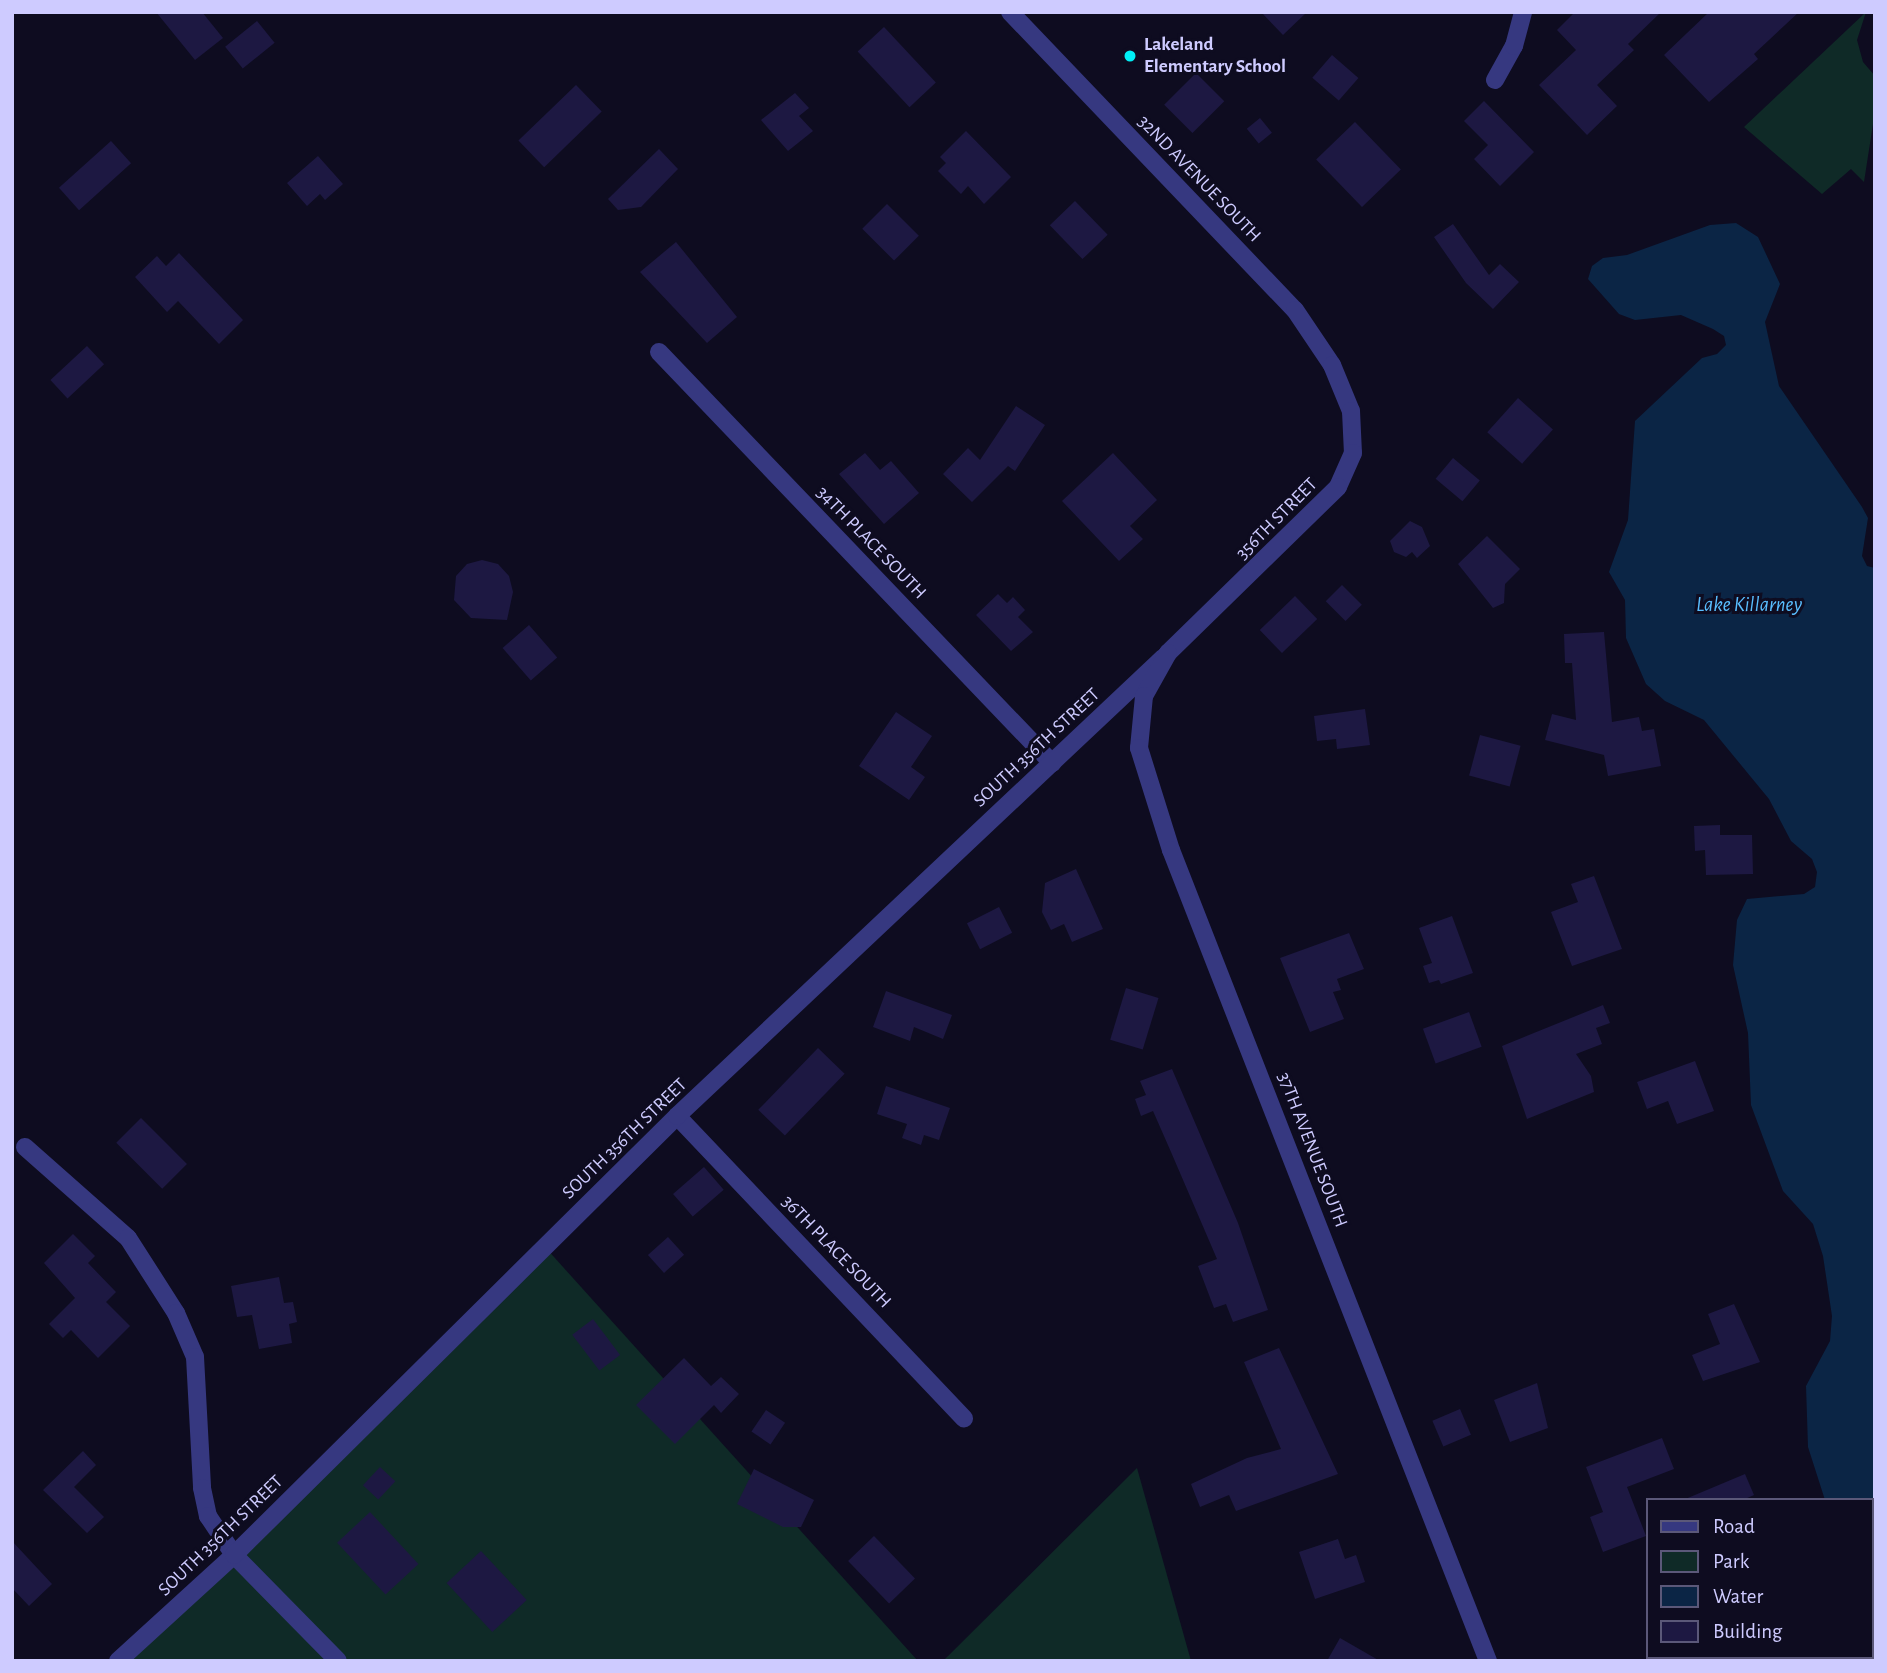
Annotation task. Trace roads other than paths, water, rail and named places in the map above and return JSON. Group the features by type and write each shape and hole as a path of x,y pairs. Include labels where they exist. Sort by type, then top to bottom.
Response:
{"street":[{"name":"32ND AVENUE SOUTH","path":"1010,12 1290,305 1321,345 1342,387"},
{"path":"1496,80 1514,46 1523,12"},
{"name":"34TH PLACE SOUTH","path":"659,352 1052,763"},
{"name":"356TH STREET","path":"1168,653 1307,522 1338,487 1348,468 1355,433 1342,387"},
{"name":"SOUTH 356TH STREET","path":"118,1661 234,1555 677,1116 1168,653"},
{"name":"37TH AVENUE SOUTH","path":"1168,653 1151,679 1139,719 1139,748 1151,797 1488,1661"},
{"name":"36TH PLACE SOUTH","path":"677,1116 964,1418"},
{"path":"25,1147 128,1238 176,1313 195,1357 202,1488 208,1516 234,1555 338,1661"}],"water":[{"name":"Lake Killarney","path":"1736,223 1758,237 1780,284 1765,322 1779,386 1868,518 1862,556 1867,566 1875,568 1875,1661 1869,1659 1873,1659 1873,1498 1824,1498 1808,1447 1806,1386 1830,1341 1832,1316 1823,1256 1813,1224 1783,1191 1751,1105 1748,1033 1733,965 1737,920 1747,899 1804,894 1815,887 1817,872 1812,859 1791,841 1769,799 1704,720 1665,701 1646,684 1626,638 1625,600 1609,572 1628,520 1635,421 1702,358 1717,354 1726,345 1724,336 1681,315 1635,320 1619,314 1588,279 1592,266 1603,258 1627,255 1710,225"}],"place":[{"name":"Lakeland Elementary School","path":"1130,56"}]}
